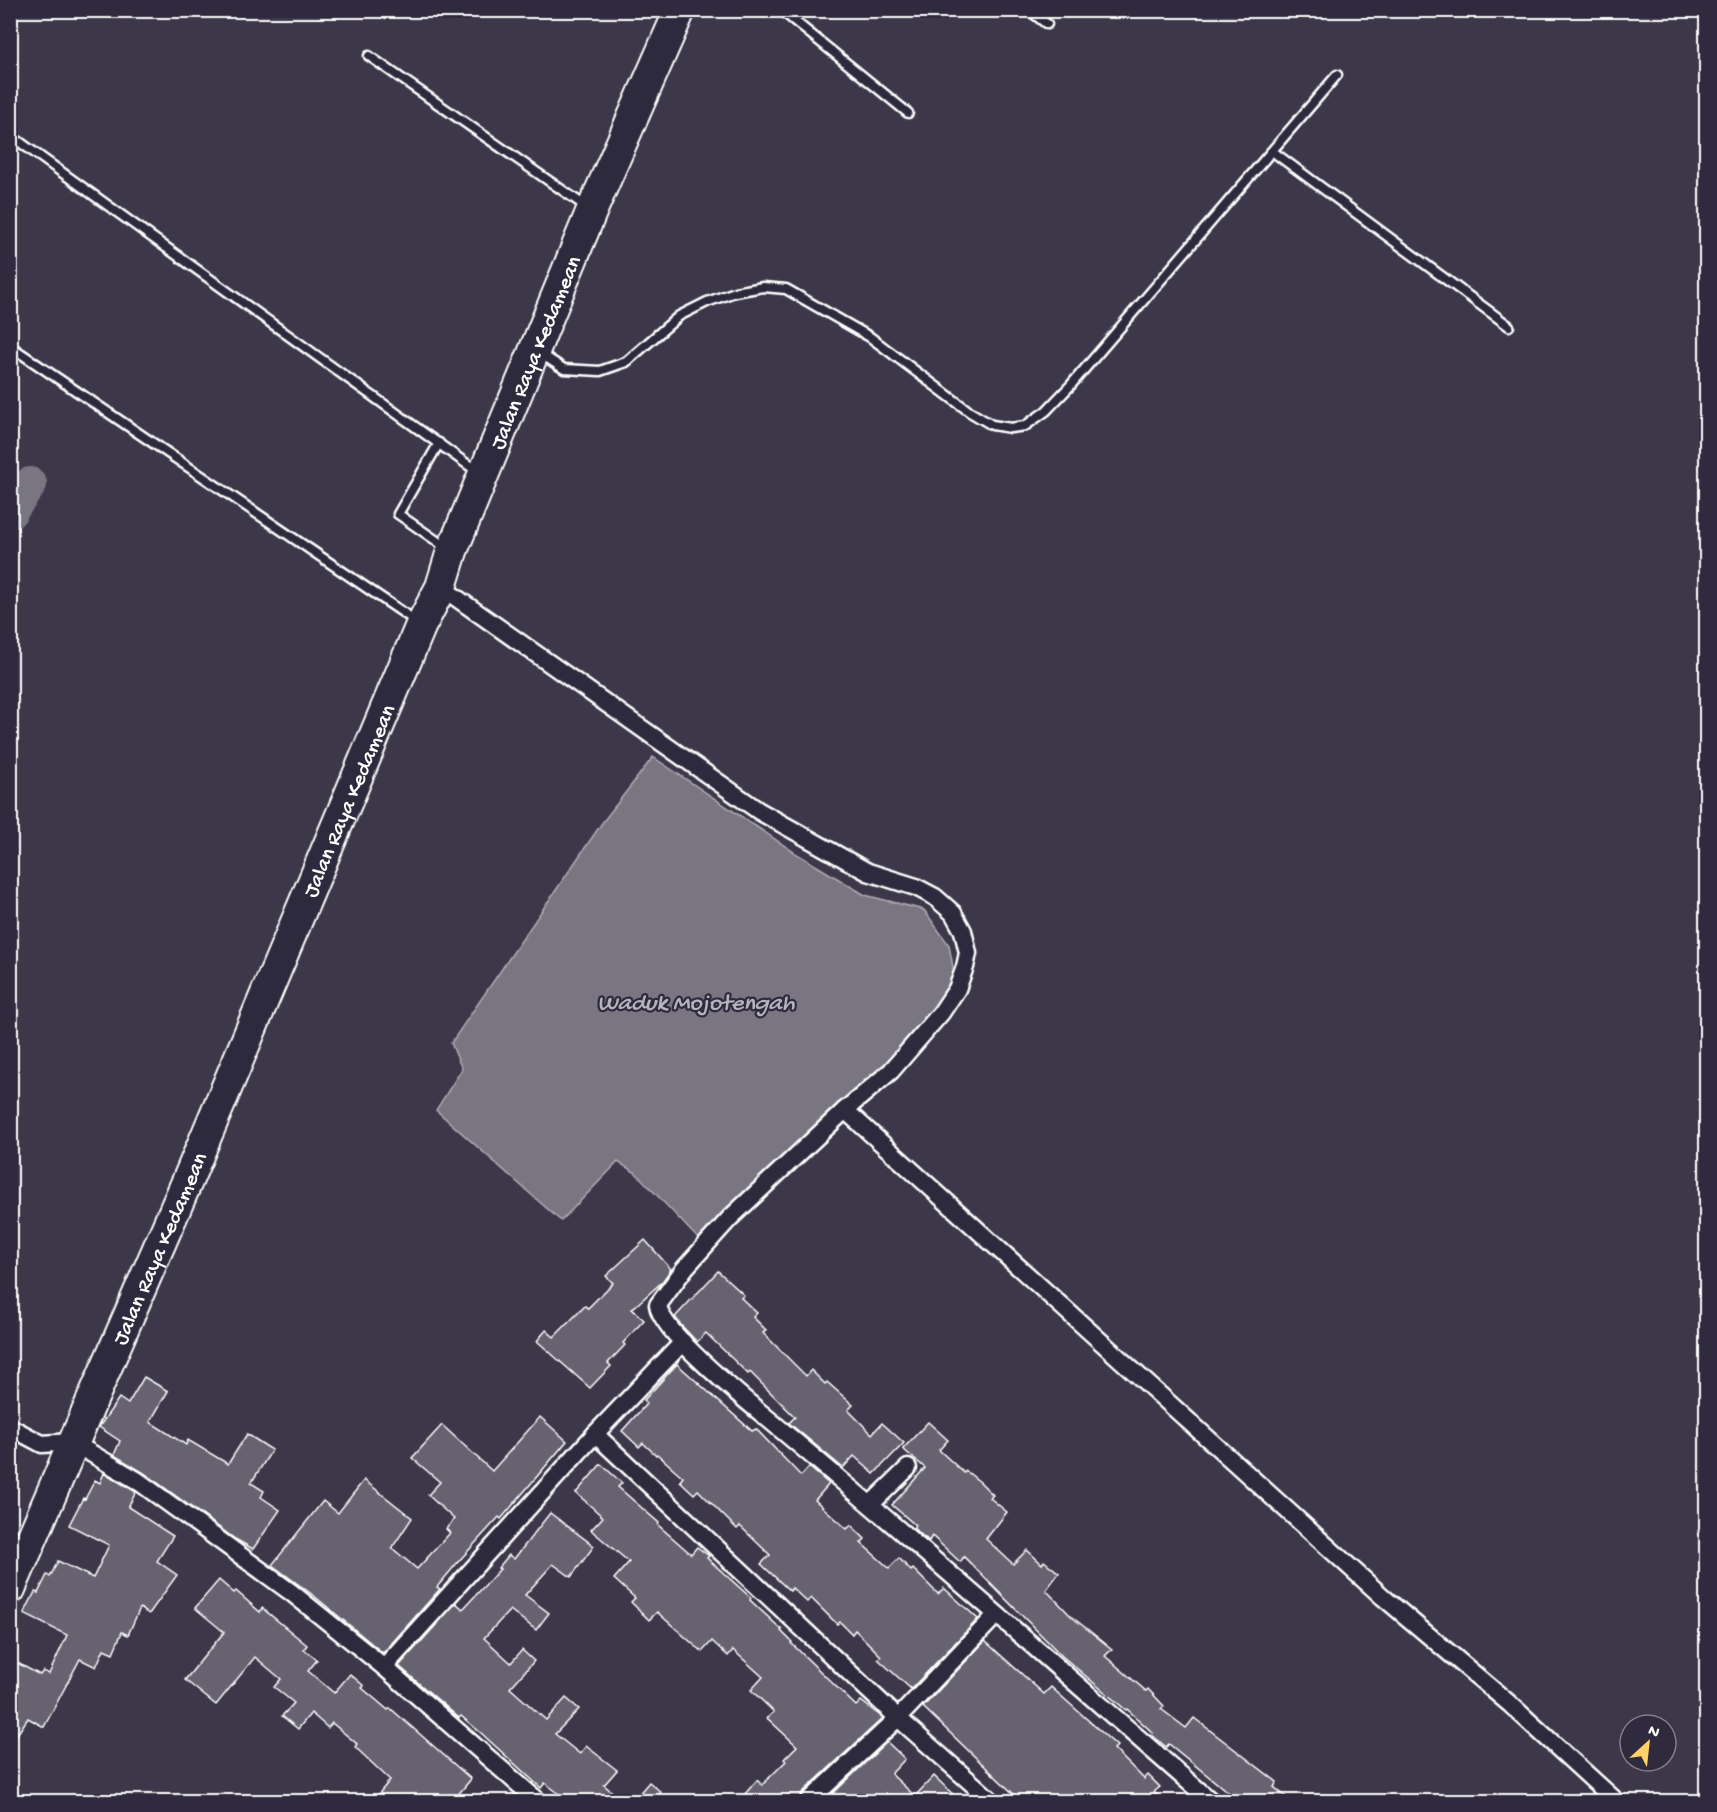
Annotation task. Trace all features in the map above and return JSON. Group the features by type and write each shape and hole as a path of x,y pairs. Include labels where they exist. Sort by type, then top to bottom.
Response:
{"highway":[{"name":"Jalan Raya Kedamean","path":"10,1589 193,1167 421,625 441,587 452,551 592,210 680,10"}],"street":[{"path":"441,587 759,811 868,872 916,887 935,897 953,913 963,931 968,953 957,989 941,1013 891,1071 844,1110 730,1218 685,1268 658,1305 659,1312 683,1342 737,1394 871,1504 1212,1802"},
{"path":"844,1110 1383,1597 1511,1705 1617,1802"},
{"path":"384,1667 595,1434 683,1342"},
{"path":"10,1427 42,1444 72,1442 138,1481 292,1593 384,1667 539,1802"},
{"path":"595,1434 897,1718 993,1802"},
{"path":"871,1504 908,1468"},
{"path":"808,1802 897,1718 996,1615"}],"lane":[{"path":"781,10 908,113"},
{"path":"1029,10 1047,24"},
{"path":"369,56 592,210"},
{"path":"535,350 564,369 600,371 626,362 679,316 707,302 735,292 763,287 786,290 870,337 970,412 992,424 1011,428 1025,426 1046,411 1070,387 1337,75"},
{"path":"10,135 483,476"},
{"path":"1272,151 1509,326"},
{"path":"10,346 421,625"},
{"path":"439,444 398,514 452,551"}],"water":[{"name":"Waduk Mojotengah","path":"653,757 797,854 865,895 924,910 949,945 957,989 849,1105 705,1246 636,1173 618,1162 561,1221 436,1110 462,1069 451,1043 602,823"}],"building":[{"path":"645,1240 671,1269 662,1282 632,1309 644,1320 608,1363 611,1366 590,1388 537,1341 546,1330 554,1337 585,1306 588,1308 613,1283 606,1276"},
{"path":"718,1271 744,1295 741,1298 757,1313 753,1317 766,1330 763,1333 806,1376 811,1370 825,1384 827,1382 853,1405 848,1410 872,1434 882,1423 904,1443 874,1474 854,1456 843,1468 789,1423 795,1417 750,1372 748,1374 706,1333 697,1342 681,1325 675,1317"},
{"path":"677,1364 752,1431 756,1429 801,1476 809,1467 829,1484 815,1500 847,1529 851,1525 865,1539 861,1543 889,1568 899,1558 938,1594 944,1588 978,1619 911,1689 878,1659 881,1656 855,1630 852,1634 840,1622 837,1624 811,1598 807,1602 792,1588 790,1591 761,1564 770,1555 740,1526 737,1529 698,1490 694,1494 680,1481 683,1477 657,1454 643,1443 639,1447 622,1431 647,1403 644,1400"},
{"path":"144,1377 168,1391 150,1422 186,1445 188,1440 228,1464 247,1434 272,1450 251,1483 264,1491 261,1497 280,1510 253,1549 235,1539 144,1473 114,1455 120,1441 99,1427 119,1398 128,1404"},
{"path":"540,1417 567,1441 501,1519 499,1517 458,1562 437,1587 440,1589 383,1653 313,1595 272,1565 323,1501 338,1513 364,1480 412,1518 392,1548 417,1569 450,1533 446,1529 454,1519 428,1495 440,1482 412,1458 442,1425 492,1471"},
{"path":"928,1422 948,1440 939,1450 964,1473 966,1471 980,1482 993,1495 990,1498 1007,1512 986,1539 1013,1564 1027,1550 1042,1564 1044,1561 1059,1573 1046,1590 1072,1617 1112,1649 1105,1656 1146,1691 1148,1689 1164,1706 1161,1709 1186,1728 1194,1718 1277,1782 1274,1787 1292,1802 1240,1802 1169,1744 1166,1747 1127,1709 1062,1656 964,1557 960,1562 932,1536 929,1541 913,1528 915,1525 892,1505 925,1468 903,1449"},
{"path":"601,1464 622,1483 618,1487 691,1554 697,1547 709,1556 707,1558 751,1598 750,1600 782,1630 791,1643 856,1706 861,1701 883,1718 801,1794 798,1802 738,1802 757,1780 762,1785 786,1761 784,1759 797,1746 767,1718 774,1712 751,1690 763,1677 733,1650 728,1656 712,1641 702,1652 657,1612 649,1620 631,1602 635,1598 614,1579 629,1562 591,1530 603,1517 576,1493"},
{"path":"104,1473 136,1492 128,1507 173,1536 157,1561 177,1575 149,1614 140,1608 128,1635 122,1632 113,1653 104,1649 96,1667 80,1659 44,1727 28,1718 10,1745 10,1659 40,1675 43,1671 49,1674 67,1635 24,1614 35,1592 38,1593 47,1575 50,1577 58,1561 93,1578 109,1545 69,1525 95,1480 100,1483"},
{"path":"550,1513 594,1546 571,1577 553,1564 525,1595 549,1613 536,1630 510,1610 484,1638 511,1663 522,1650 534,1661 510,1688 546,1720 566,1698 579,1709 555,1734 580,1754 586,1746 617,1770 604,1785 624,1802 570,1802 545,1783 541,1788 481,1733 461,1716 459,1718 399,1666 456,1603 463,1609 500,1569 498,1568 509,1555 514,1559"},
{"path":"219,1580 260,1612 262,1608 307,1645 304,1649 317,1660 308,1671 334,1693 350,1674 364,1686 362,1688 388,1710 390,1708 471,1779 452,1802 372,1802 390,1780 355,1747 357,1744 332,1723 328,1728 311,1713 298,1729 282,1716 294,1703 274,1687 281,1679 255,1657 216,1705 185,1680 224,1632 195,1608"},
{"path":"985,1641 1044,1694 1051,1687 1117,1746 1114,1749 1144,1779 1148,1775 1160,1787 1154,1792 1164,1802 1022,1802 923,1707"},
{"path":"887,1742 905,1759 891,1774 915,1796 934,1776 961,1802 824,1802"},
{"path":"649,1782 661,1792 653,1802 632,1802"}],"waterway":[{"path":"10,512 30,484"}]}
